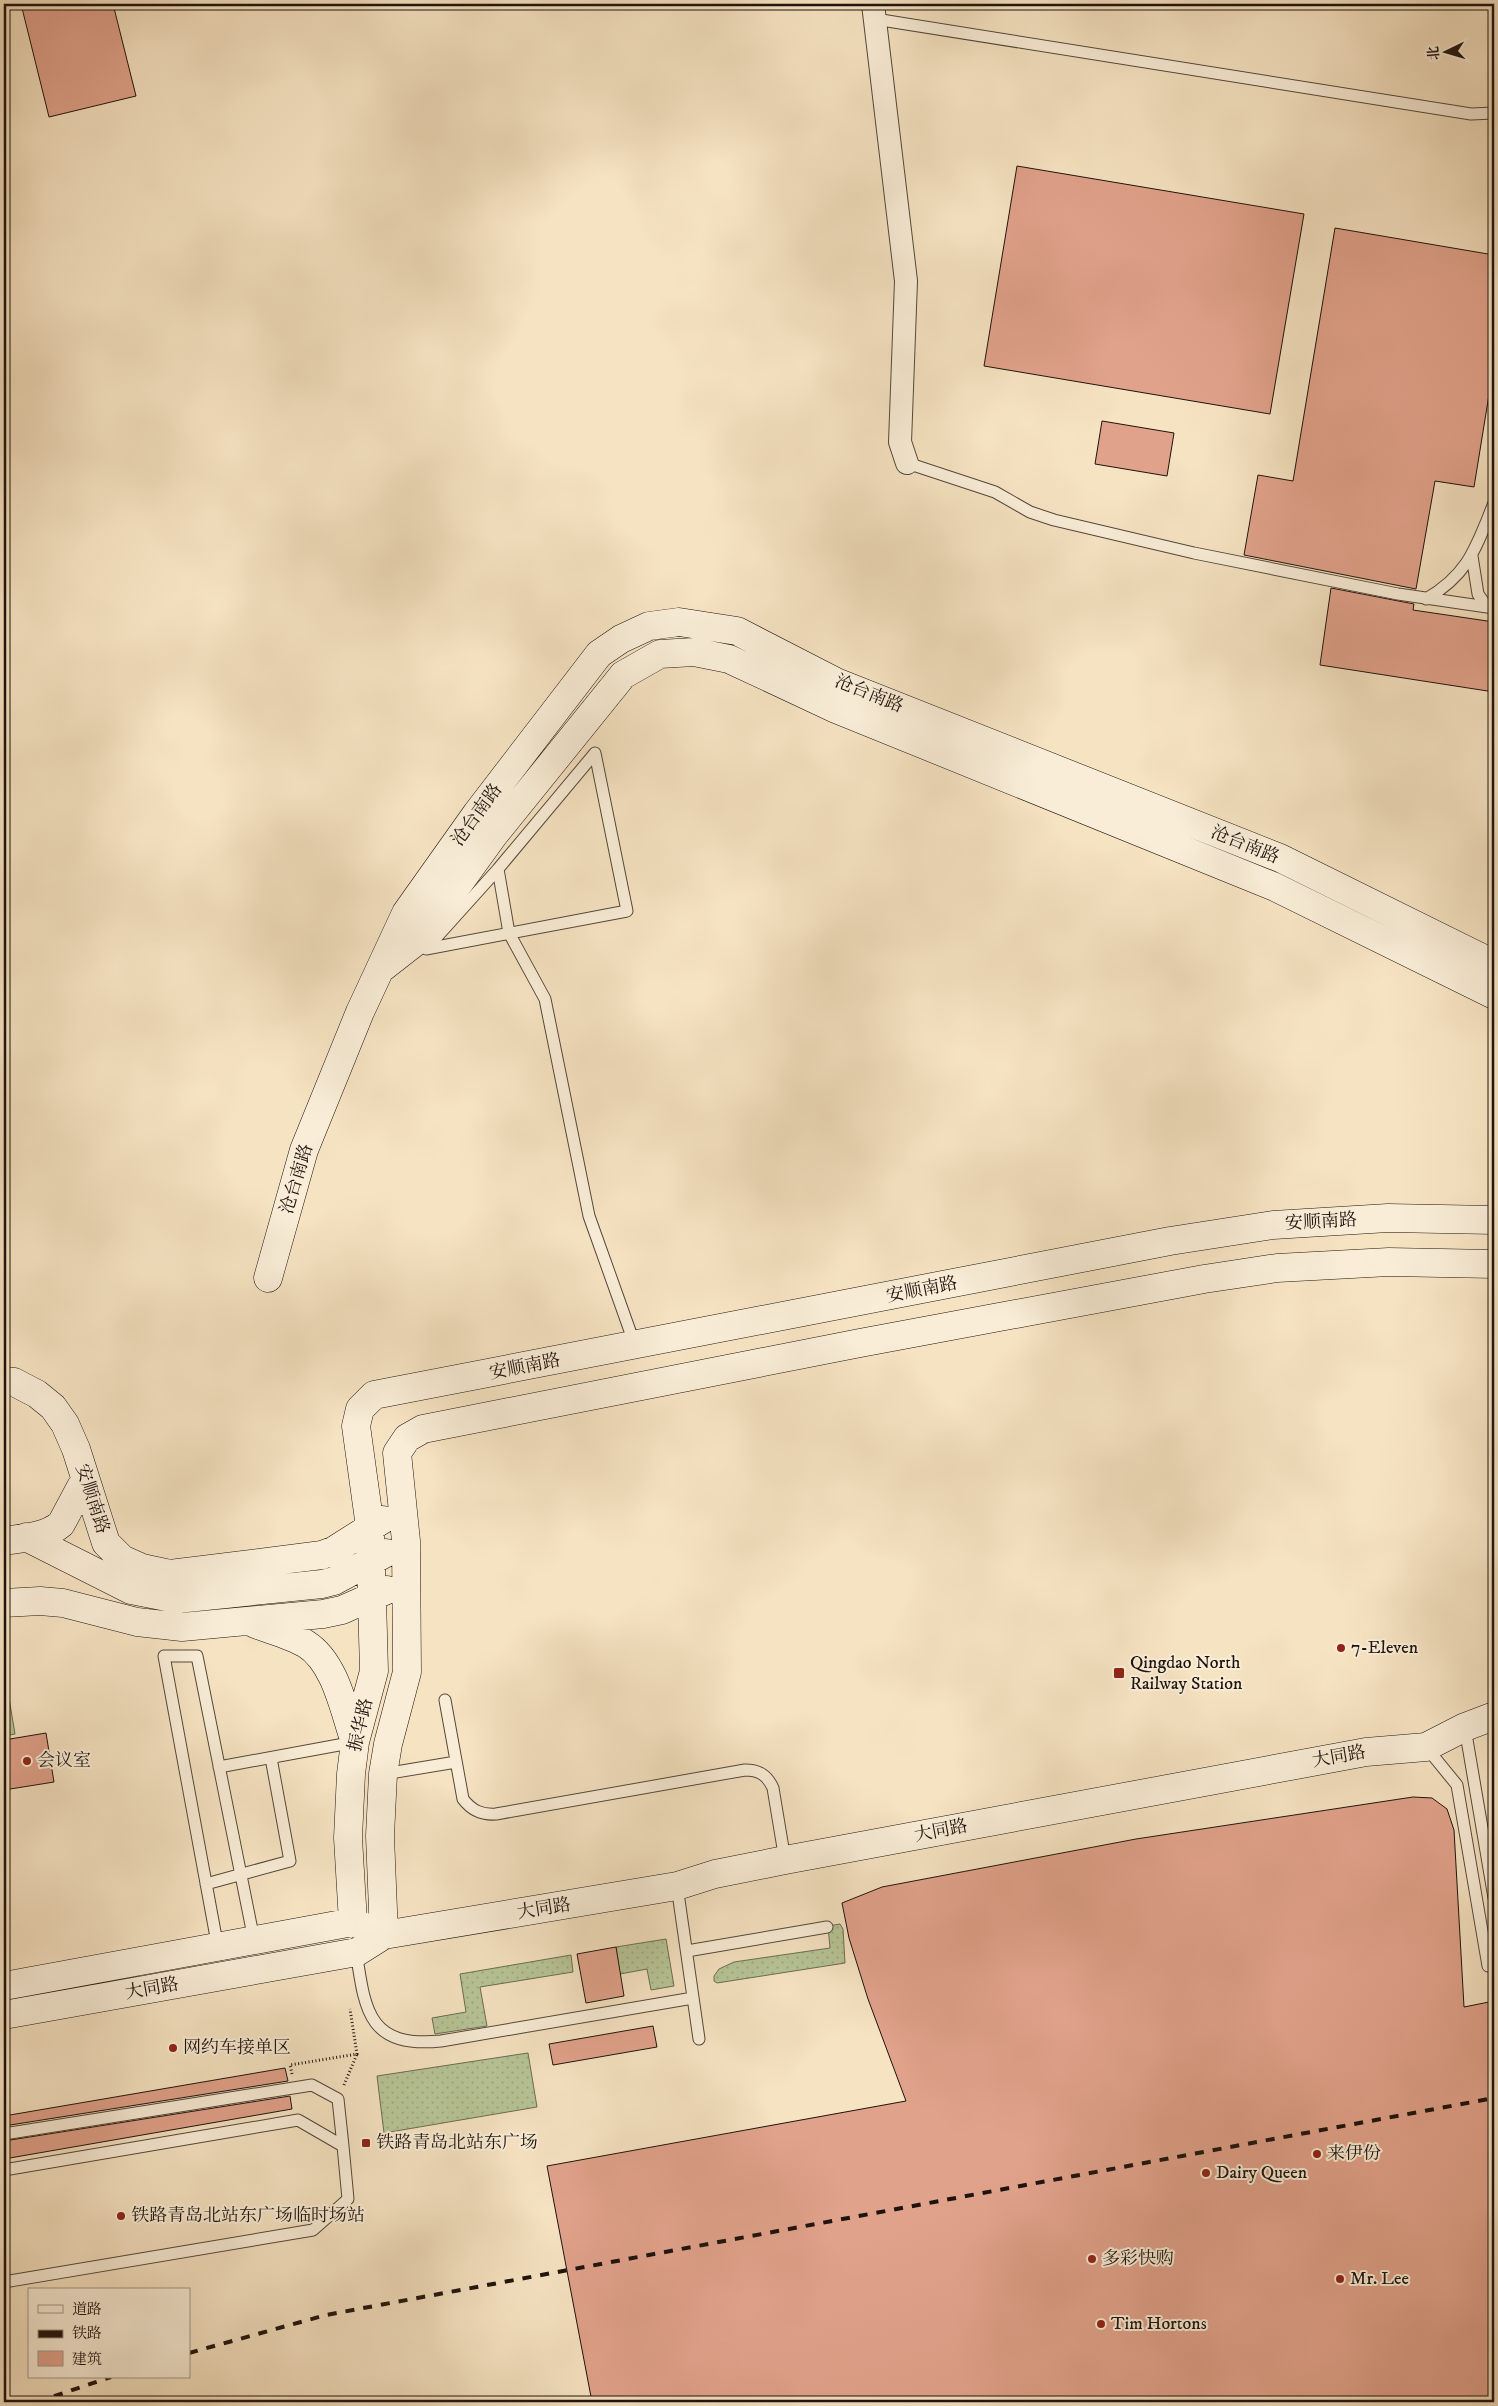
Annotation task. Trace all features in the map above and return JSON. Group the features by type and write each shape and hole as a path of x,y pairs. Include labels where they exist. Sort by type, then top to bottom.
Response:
{"street":[{"path":"874,12 906,281 900,442 907,463"},
{"name":"沧台南路","path":"268,1278 304,1150 377,972 406,913 477,813 599,654 621,639 649,626 679,622 737,631 836,682 1280,858 1494,964"},
{"name":"沧台南路","path":"377,972 414,943 423,933 493,836 623,675 660,654 694,652 729,659 836,709 1275,887 1494,995"},
{"name":"安顺南路","path":"360,1409 374,1395 1170,1241 1273,1225 1388,1218 1494,1220"},
{"name":"振华路","path":"384,1935 380,1836 383,1774 388,1744 406,1672 406,1541 397,1453 407,1438 423,1429 850,1345 1204,1279 1277,1268 1389,1262 1494,1264"},
{"name":"安顺南路","path":"4,1382 14,1382 24,1386 54,1407 65,1424 76,1449 84,1481 106,1543 122,1560 142,1568 170,1574 322,1555 333,1551 403,1508"},
{"name":"振华路","path":"353,1922 348,1838 351,1774 355,1742 374,1671 370,1527 356,1426 360,1409"},
{"path":"15,1539 43,1534 62,1524 84,1481"},
{"path":"15,1539 131,1590 177,1599 322,1584 334,1581 406,1541"},
{"path":"4,1603 40,1601 63,1603 137,1622 182,1627 252,1622 342,1610 373,1598 407,1579"},
{"path":"252,1622 306,1644 321,1658 332,1677 355,1742"},
{"name":"大同路","path":"4,2015 357,1952 384,1935 677,1886 715,1874 785,1860 1366,1752 1426,1746 1465,1727 1494,1716"},
{"path":"353,1922 384,1935"},
{"name":"大同路","path":"4,1986 254,1942 353,1922"}],"lane":[{"path":"874,12 1471,114 1494,113"},
{"path":"907,463 995,492 1030,512 1054,520 1194,553 1426,599 1491,607"},
{"path":"1426,599 1452,580 1472,556 1494,503"},
{"path":"1472,556 1478,594 1491,607"},
{"path":"595,753 627,911 509,933 426,949 498,869 595,753"},
{"path":"498,869 509,933 545,999 589,1216 635,1346"},
{"path":"218,1948 164,1656 197,1656 254,1942"},
{"path":"445,1700 463,1799 469,1808 489,1815 745,1770 755,1770 769,1778 773,1788 785,1860"},
{"path":"1465,1727 1494,1898"},
{"path":"219,1767 355,1742"},
{"path":"1426,1746 1457,1784 1488,1966 1494,1964"},
{"path":"206,1884 241,1877 290,1861 271,1758"},
{"path":"383,1774 456,1762"},
{"path":"677,1886 699,2039"},
{"path":"353,1922 364,1998 372,2019 380,2028 392,2036 415,2042 441,2041 693,1998"},
{"path":"687,1951 827,1927"},
{"path":"4,2134 312,2085 338,2099 348,2199 313,2230 4,2282"},
{"path":"4,2170 298,2120 343,2146"}],"path":[{"path":"338,2099 356,2054 350,2002"},
{"path":"293,2087 290,2065 356,2054"}],"green space":[{"path":"8,1692 15,1734 4,1736 4,1693"},
{"path":"840,1924 843,1929 845,1963 717,1983 714,1981 714,1976 719,1969 734,1962 830,1948 828,1926"},
{"path":"666,1939 674,1986 651,1990 647,1969 620,1974 616,1947"},
{"path":"571,1955 573,1972 480,1987 487,2026 435,2034 432,2018 466,2012 460,1974"},
{"path":"528,2053 537,2107 384,2133 377,2076"}],"building":[{"path":"21,4 113,4 136,96 49,117"},
{"path":"1017,166 1304,214 1270,414 984,366"},
{"path":"1335,228 1494,255 1494,364 1474,487 1435,481 1416,589 1244,555 1258,475 1293,481"},
{"path":"1102,421 1174,433 1167,476 1095,464"},
{"path":"1331,588 1414,604 1413,610 1494,622 1494,692 1320,665"},
{"name":"会议室","path":"46,1733 54,1782 4,1790 4,1740"},
{"path":"1413,1797 1432,1798 1447,1809 1454,1830 1464,2007 1494,2001 1494,2402 592,2402 547,2166 906,2101 868,1999 849,1938 842,1903 882,1887 1136,1839"},
{"path":"616,1947 624,1996 586,2003 577,1954"},
{"path":"653,2026 657,2047 553,2065 549,2044"},
{"path":"285,2068 288,2081 4,2126 4,2116"},
{"path":"290,2096 292,2109 4,2159 4,2141"}],"railway":[{"path":"190,2353 326,2315 1494,2098"},
{"path":"37,2402 108,2378"}],"place":[{"name":"7-Eleven","path":"1341,1648"},
{"name":"Qingdao North Railway Station","path":"1119,1673"},
{"name":"会议室","path":"27,1761"},
{"name":"网约车接单区","path":"173,2048"},
{"name":"铁路青岛北站东广场","path":"366,2143"},
{"name":"来伊份","path":"1317,2154"},
{"name":"Dairy Queen","path":"1206,2173"},
{"name":"铁路青岛北站东广场临时场站","path":"121,2216"},
{"name":"多彩快购","path":"1092,2259"},
{"name":"Mr. Lee","path":"1340,2279"},
{"name":"Tim Hortons","path":"1101,2324"}]}
